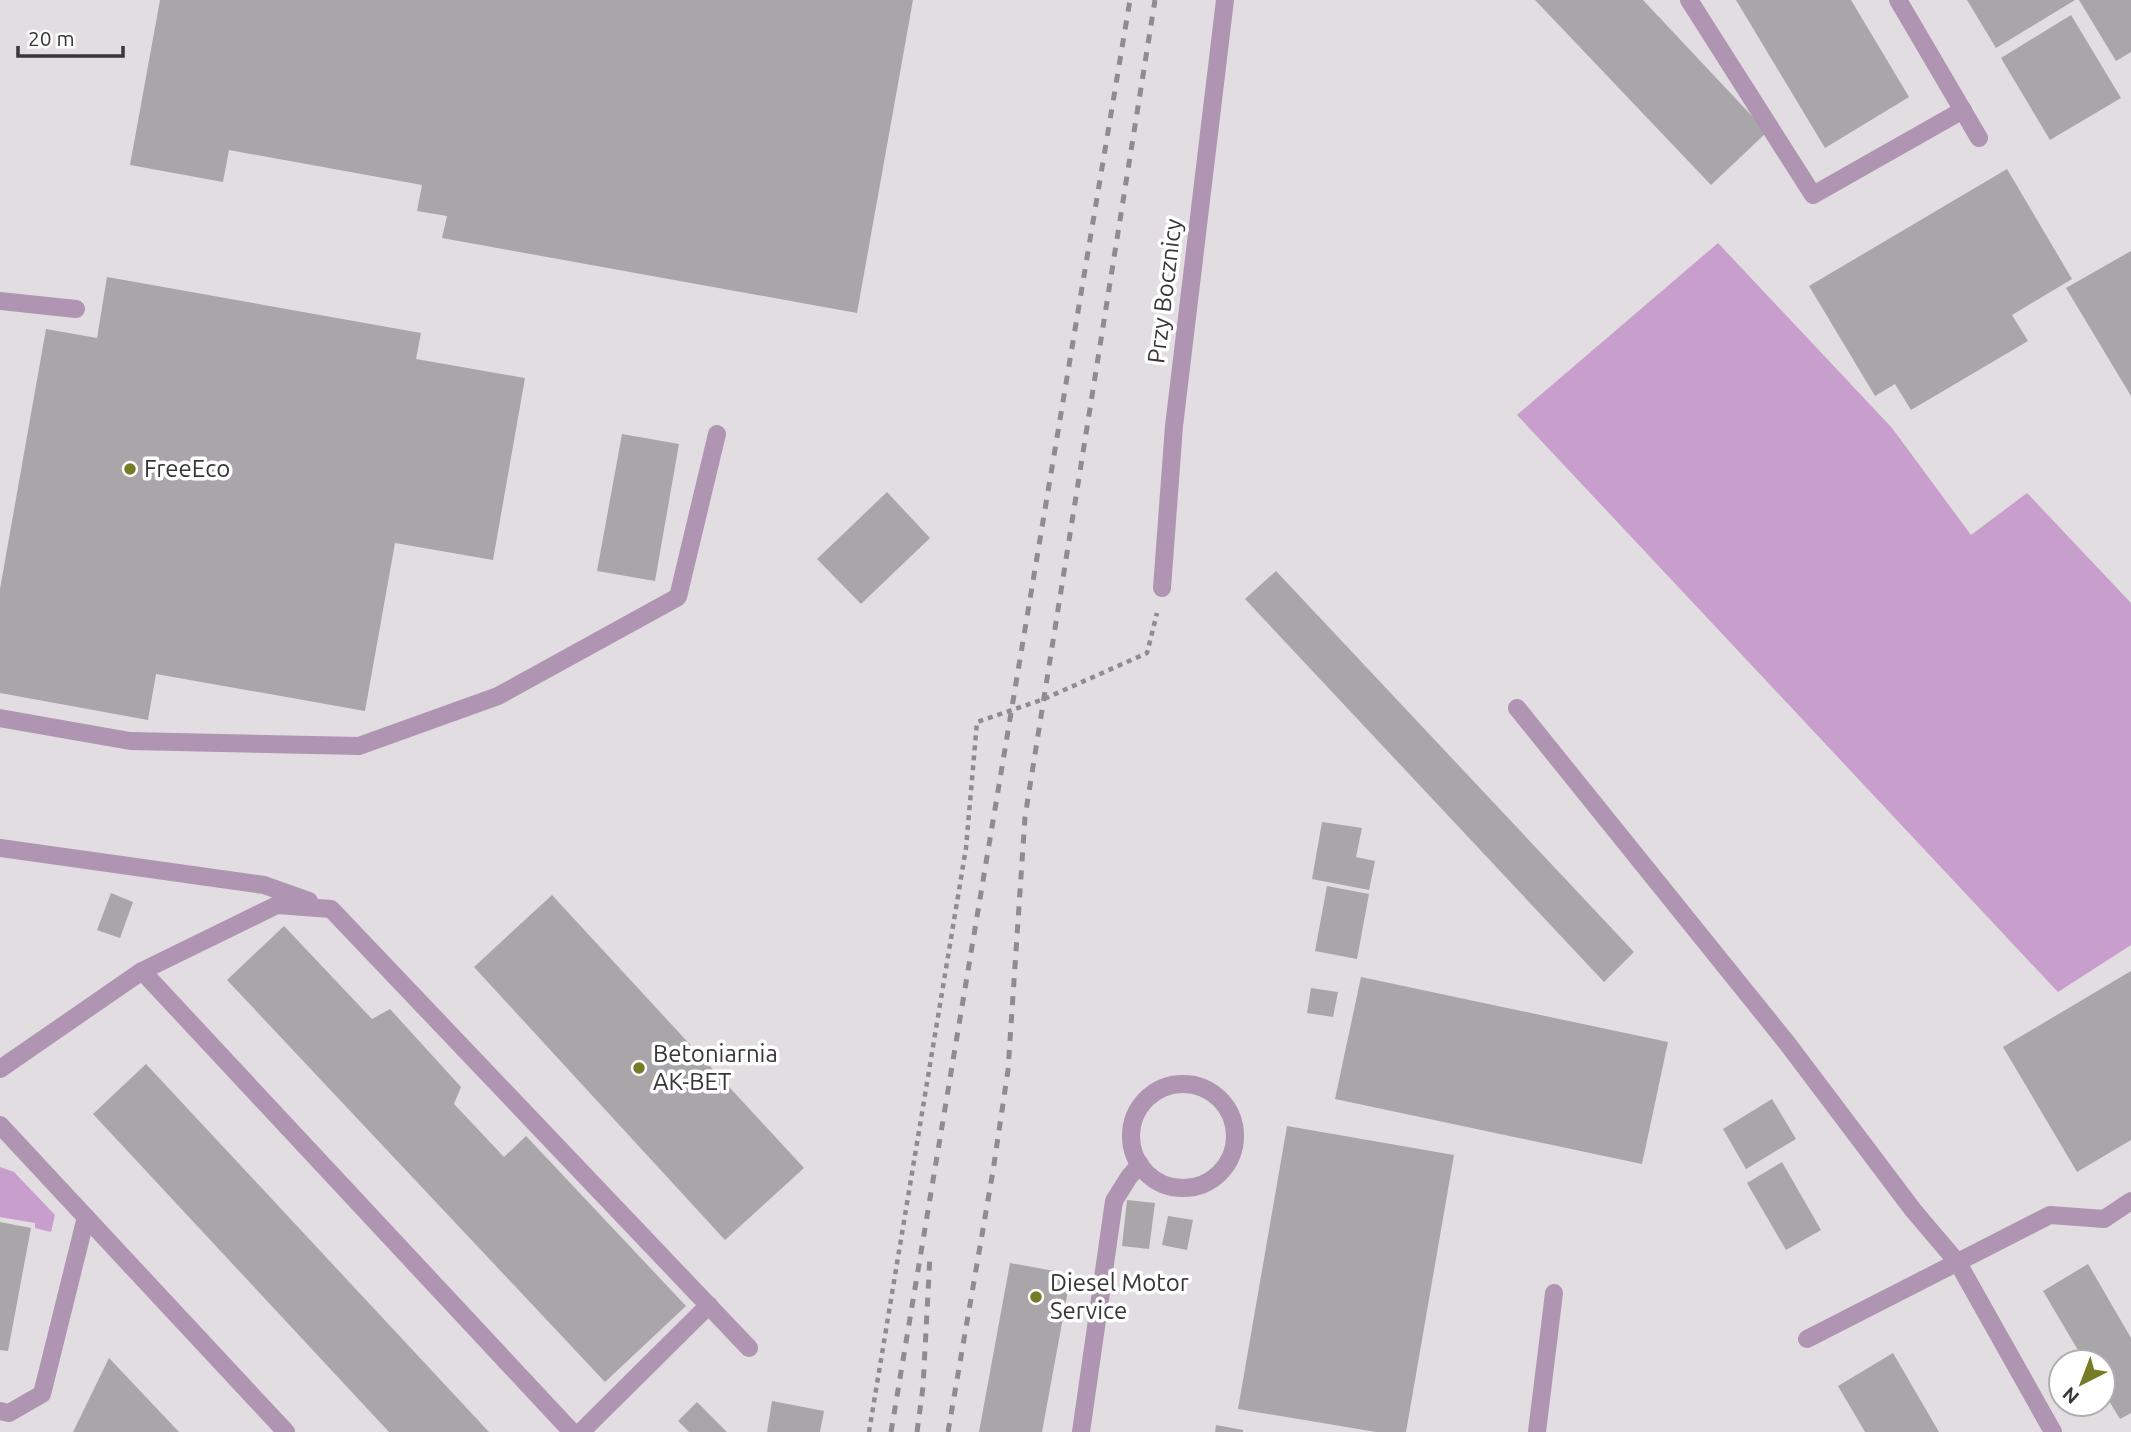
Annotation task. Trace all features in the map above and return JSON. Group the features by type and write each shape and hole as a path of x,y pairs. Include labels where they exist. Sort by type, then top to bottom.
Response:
{"street":[{"name":"Przy Bocznicy","path":"1162,588 1174,426 1225,0"},
{"path":"1689,0 1813,195 1963,110"},
{"path":"1898,0 1979,138"},
{"path":"0,301 76,309"},
{"path":"0,718 130,741 359,746 498,696 678,597 717,434"},
{"path":"1517,708 1787,1043 1913,1210 1958,1263 2053,1432"},
{"path":"0,848 264,885 331,909 750,1348"},
{"path":"0,1069 142,971 277,905 331,909"},
{"path":"142,971 572,1432"},
{"path":"1178,1083 1195,1084 1223,1101 1232,1115 1236,1131 1232,1155 1218,1175 1205,1184 1188,1188 1172,1187 1157,1181 1140,1164 1131,1140 1132,1124 1149,1096 1163,1087 1178,1083"},
{"path":"0,1125 286,1432"},
{"path":"1081,1432 1114,1201 1140,1164"},
{"path":"1807,1339 2050,1214 2104,1219 2131,1201"},
{"path":"0,1411 9,1413 42,1394 86,1217"},
{"path":"1537,1432 1554,1293"},
{"path":"581,1432 709,1305"}],"path":[{"path":"869,1432 966,848 977,722 1044,699 1147,653 1162,588"}],"shaded area":[{"path":"1718,243 1892,428 1971,535 2027,493 2131,603 2131,945 2058,992 1517,415"},
{"path":"0,1167 14,1172 55,1215 51,1232 35,1228 35,1223 0,1217"}],"building":[{"path":"160,0 913,0 857,313 442,238 447,216 417,211 422,185 229,150 223,182 130,165"},
{"path":"1535,0 1643,0 1767,132 1711,185"},
{"path":"1736,0 1851,0 1909,97 1825,148"},
{"path":"1967,0 2075,0 1996,48"},
{"path":"2079,0 2131,0 2131,52 2116,61"},
{"path":"2071,15 2121,98 2050,140 2001,58"},
{"path":"2007,169 2072,279 2012,315 2028,341 1911,410 1895,384 1875,396 1809,286"},
{"path":"2131,251 2131,396 2066,288"},
{"path":"107,277 421,333 416,359 525,378 493,560 395,543 365,711 156,674 148,720 0,693 0,589 46,329 97,338"},
{"path":"622,434 679,444 655,581 597,571"},
{"path":"887,492 930,538 861,604 817,559"},
{"path":"1276,571 1634,952 1604,982 1245,599"},
{"path":"1322,822 1362,828 1356,857 1375,861 1369,890 1312,879"},
{"path":"1327,886 1369,894 1357,959 1315,951"},
{"path":"111,893 133,902 120,938 97,930"},
{"name":"Betoniarnia AK-BET","path":"552,895 804,1168 725,1240 474,967"},
{"path":"284,926 372,1019 390,1009 461,1087 454,1104 504,1157 526,1136 686,1306 605,1382 227,980"},
{"path":"2131,971 2131,1140 2077,1172 2003,1047"},
{"path":"1361,977 1668,1042 1642,1164 1335,1099"},
{"path":"1311,988 1338,992 1333,1017 1307,1013"},
{"path":"146,1064 489,1432 389,1432 93,1114"},
{"path":"1772,1099 1796,1139 1746,1169 1723,1129"},
{"path":"1287,1126 1454,1155 1406,1432 1376,1432 1238,1409"},
{"path":"1782,1162 1821,1230 1786,1250 1747,1183"},
{"path":"1127,1200 1155,1203 1149,1249 1122,1246"},
{"path":"1168,1216 1193,1220 1187,1250 1162,1245"},
{"path":"0,1222 31,1228 8,1351 0,1350"},
{"path":"1010,1263 1071,1274 1042,1432 979,1432"},
{"path":"2088,1264 2131,1338 2131,1413 2120,1419 2117,1414 2117,1348 2077,1348 2043,1291"},
{"path":"1893,1353 1939,1432 1865,1432 1838,1386"},
{"path":"109,1358 179,1432 73,1432"},
{"path":"772,1401 824,1411 820,1432 767,1432"},
{"path":"697,1402 727,1432 689,1432 678,1421"},
{"path":"1216,1425 1243,1430 1243,1432 1215,1432"}],"railway":[{"path":"891,1432 1130,0"},
{"path":"948,1432 1008,1070 1025,817 1155,0"},
{"path":"917,1432 923,1387 930,1255"}],"place":[{"name":"FreeEco","path":"130,469"},
{"name":"Betoniarnia AK-BET","path":"639,1068"},
{"name":"Diesel Motor Service","path":"1036,1297"}]}
